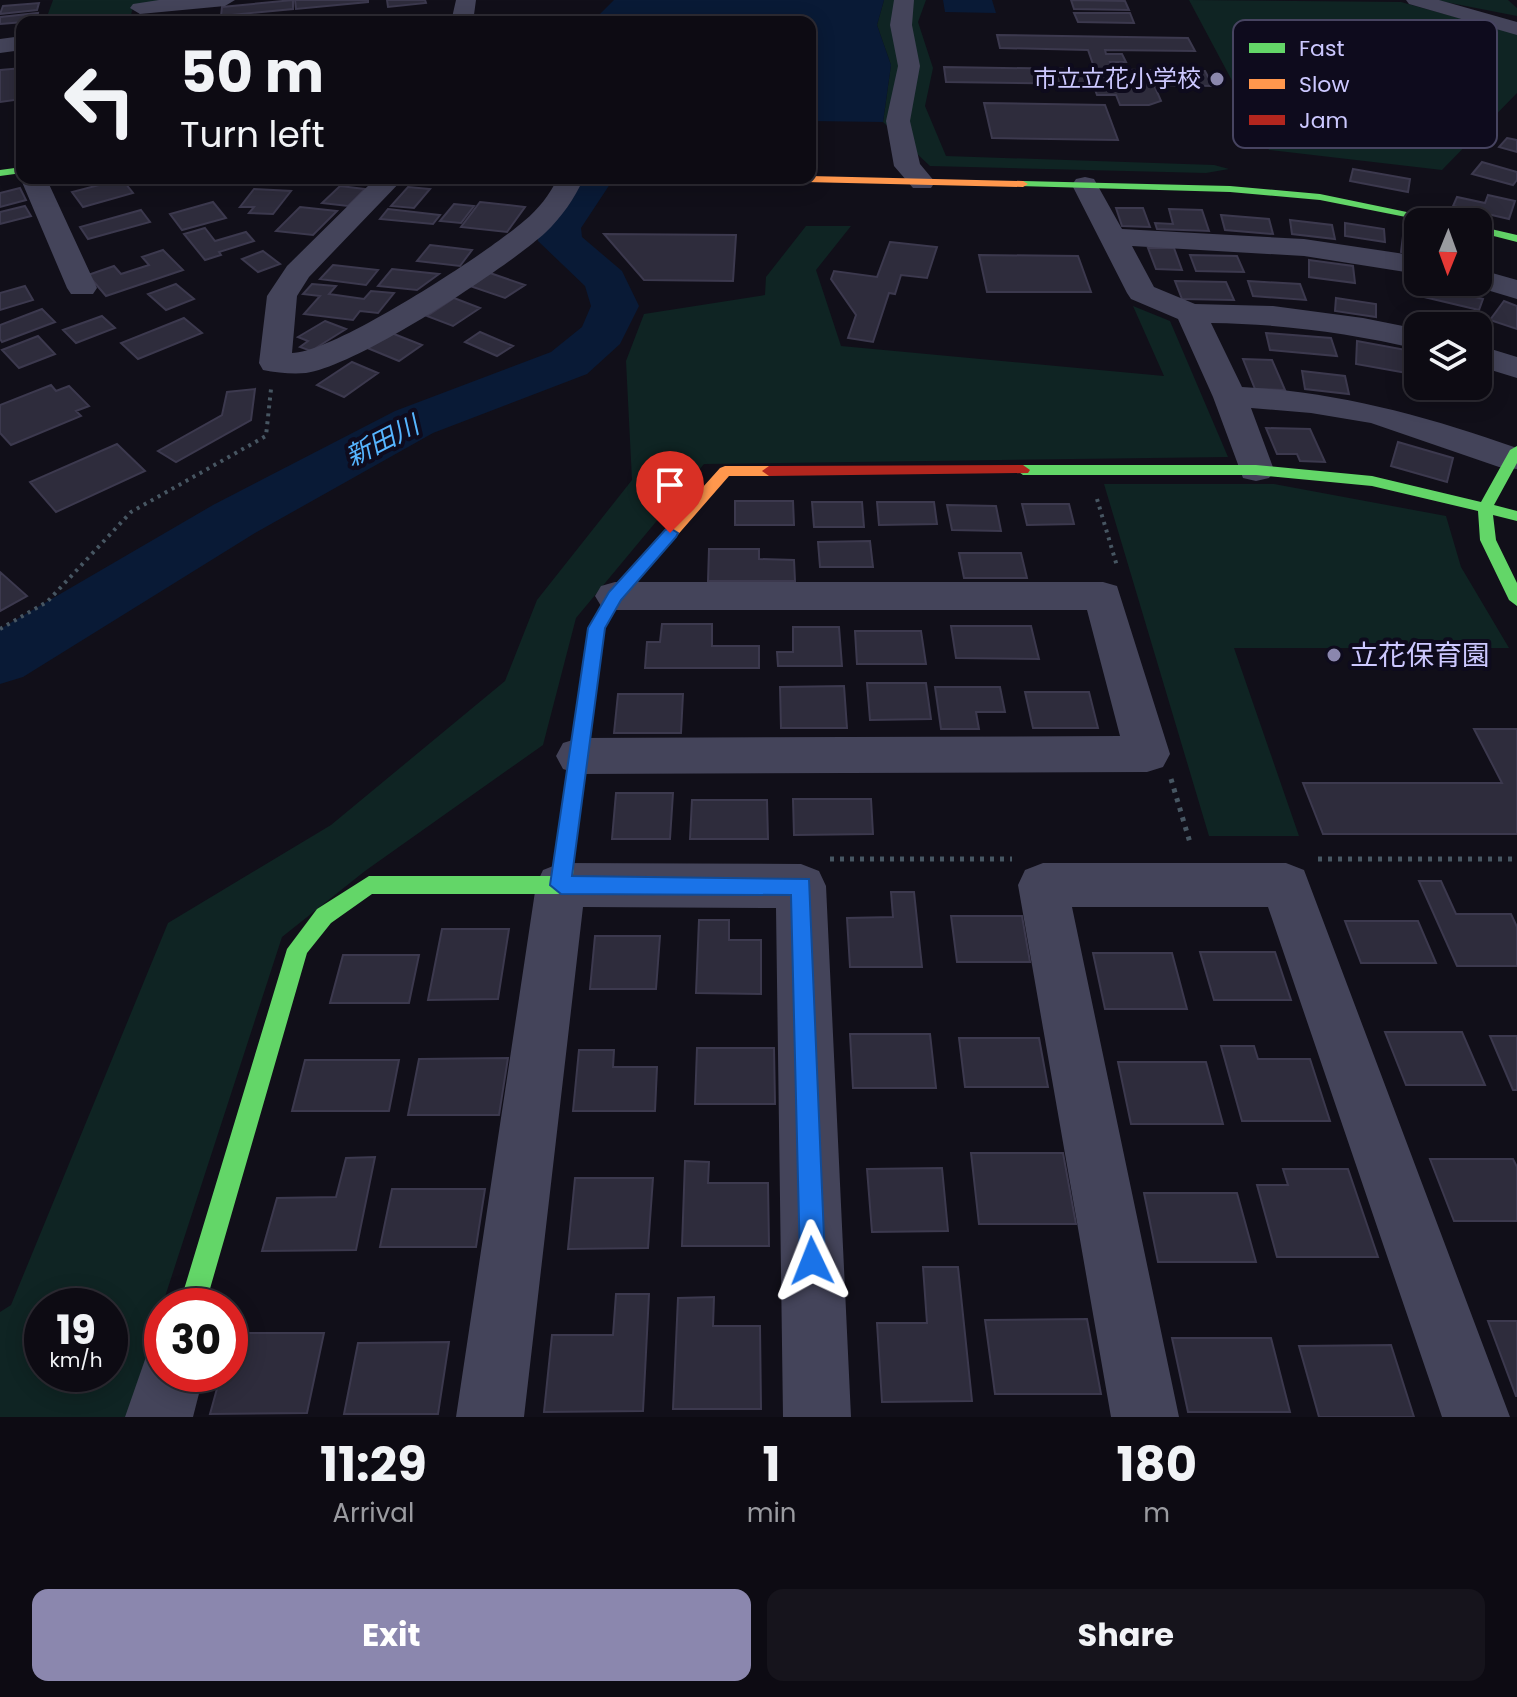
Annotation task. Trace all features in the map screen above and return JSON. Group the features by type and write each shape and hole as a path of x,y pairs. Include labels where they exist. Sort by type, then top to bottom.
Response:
{"street":[{"path":"140,10 225,0"},
{"path":"904,0 901,25 909,66 898,121 907,166 922,182"},
{"path":"1416,0 1486,20"},
{"path":"1497,23 1517,29"},
{"path":"816,179 1230,189 1305,196 1404,214"},
{"path":"36,184 82,288"},
{"path":"385,184 297,272 282,296 275,363 306,363 333,354 512,248 567,193 569,184"},
{"path":"1085,185 1142,293 1191,313 1273,315 1404,336"},
{"path":"1492,233 1517,239"},
{"path":"1112,237 1237,239 1351,251 1404,262"},
{"path":"1492,282 1517,290"},
{"path":"1191,313 1230,397 1256,470"},
{"path":"1492,360 1517,368"},
{"path":"1230,397 1298,400 1359,410 1514,454 1485,508 1488,540 1517,600"},
{"path":"490,1417 597,628 615,596 725,471 1256,470 1372,481 1517,516"},
{"path":"579,756 1147,754 1103,596 615,596"},
{"path":"197,1288 298,949 324,916 369,885 801,886 817,1417"},
{"path":"1145,1417 1043,885 1286,885 1476,1417"},
{"path":"159,1417 166,1392"}],"path":[{"path":"0,629 47,602 131,512 266,436 275,363"}],"green space":[{"path":"53,0 207,0 133,7 131,15 47,16"},
{"path":"884,0 926,0 918,22 933,68 925,106 946,156 1214,165 1229,169 1206,173 930,166 883,122 891,65 877,25"},
{"path":"1189,0 1401,2 1466,20 1233,20 1233,82"},
{"path":"1435,0 1508,0 1517,8 1517,16"},
{"path":"1497,28 1517,34 1517,93 1497,114"},
{"path":"1268,148 1463,148 1442,170"},
{"path":"806,226 851,226 816,270 841,346 1164,376 1133,306 1170,321 1228,457 704,464 576,618 543,745 365,871 282,937 168,1288 144,1288 145,1392 137,1417 0,1417 0,1312 11,1305 168,923 331,825 505,681 537,600 632,480 626,361 644,314 765,295 766,277"},
{"path":"1104,484 1274,484 1446,516 1461,567 1509,648 1234,648 1299,836 1209,836"}],"water":[{"path":"614,0 884,0 877,25 891,65 883,122 816,121 816,16 598,16"},
{"path":"943,0 992,0 996,13 945,12"}],"building":[{"path":"293,0 293,9 221,16 222,7"},
{"path":"295,0 368,0 368,2 296,9"},
{"path":"387,0 425,0 426,3 388,7"},
{"path":"1071,0 1125,1 1129,10 1074,9"},
{"path":"39,3 37,10 0,14 3,6"},
{"path":"38,13 37,16 16,16 16,23 0,24 0,17"},
{"path":"1074,13 1130,13 1134,23 1078,22"},
{"path":"997,35 1188,38 1195,51 1105,50 1106,54 1122,54 1126,62 1110,62 1113,70 1095,70 1088,50 1000,48"},
{"path":"944,67 1205,71 1213,86 1154,85 1161,101 1149,105 1120,105 1116,95 1097,95 1093,84 946,82"},
{"path":"16,69 16,100 0,102 0,70"},
{"path":"984,103 1105,105 1118,140 992,138"},
{"path":"1507,138 1517,140 1517,152 1499,147"},
{"path":"1482,162 1517,172 1517,180 1513,185 1472,174"},
{"path":"1353,169 1410,179 1408,192 1350,181"},
{"path":"103,184 126,184 133,193 83,207 72,192"},
{"path":"340,186 365,189 348,206 322,203"},
{"path":"408,187 430,189 414,208 391,206"},
{"path":"20,188 26,200 0,207 0,193"},
{"path":"254,189 291,191 273,214 249,213 254,207 240,207"},
{"path":"1488,195 1515,201 1509,219 1492,215 1492,208 1453,206 1457,197 1485,203"},
{"path":"213,202 226,218 182,230 170,214"},
{"path":"480,202 525,207 507,232 461,227"},
{"path":"454,204 474,206 461,223 440,221"},
{"path":"25,206 31,216 0,224 0,212"},
{"path":"300,207 337,211 313,235 276,231"},
{"path":"1116,208 1143,208 1150,227 1122,226"},
{"path":"388,209 440,215 433,224 380,219"},
{"path":"1169,209 1202,210 1209,231 1157,229 1155,223 1173,224"},
{"path":"141,210 150,222 88,239 80,227"},
{"path":"1221,215 1269,219 1273,234 1225,230"},
{"path":"1290,220 1332,225 1335,239 1292,234"},
{"path":"1345,223 1384,229 1385,242 1345,236"},
{"path":"205,228 215,241 246,232 254,241 205,260 184,234"},
{"path":"604,234 736,235 733,281 644,280"},
{"path":"890,242 937,247 927,278 901,275 895,294 889,293 873,342 848,338 856,315 831,279 834,271 877,277"},
{"path":"430,245 472,250 460,266 417,261"},
{"path":"1148,248 1174,248 1182,270 1156,269"},
{"path":"163,250 183,270 106,296 88,275 114,266 121,274 149,265 142,257"},
{"path":"263,251 280,264 258,272 242,259"},
{"path":"979,255 1078,256 1091,292 987,292"},
{"path":"1190,255 1237,256 1244,272 1196,271"},
{"path":"1309,260 1353,266 1355,283 1309,277"},
{"path":"333,265 378,270 366,285 320,279"},
{"path":"392,269 439,274 417,290 378,286"},
{"path":"487,272 525,285 505,298 467,285"},
{"path":"1175,281 1226,282 1234,300 1182,299"},
{"path":"1248,281 1300,284 1306,300 1253,296"},
{"path":"176,284 194,299 166,310 148,294"},
{"path":"312,284 336,286 329,294 364,299 371,291 394,293 378,313 360,311 353,320 304,314 320,296 303,294"},
{"path":"25,286 33,300 0,310 0,293"},
{"path":"1471,296 1483,299 1479,310 1424,297"},
{"path":"454,298 480,308 453,326 427,316"},
{"path":"1336,298 1376,304 1376,317 1335,311"},
{"path":"1504,301 1517,306 1517,329 1492,321"},
{"path":"42,309 55,322 2,342 0,325"},
{"path":"102,316 115,328 76,343 63,330"},
{"path":"184,318 202,333 138,359 121,343"},
{"path":"325,321 346,329 311,351 300,347 308,341 298,337"},
{"path":"389,332 422,345 399,361 365,347"},
{"path":"480,332 513,346 497,356 465,342"},
{"path":"1266,333 1331,338 1337,356 1270,350"},
{"path":"38,336 55,354 19,368 2,350"},
{"path":"1357,341 1404,350 1404,373 1356,364"},
{"path":"1243,359 1272,360 1285,390 1255,389"},
{"path":"352,362 378,373 344,397 317,385"},
{"path":"1302,371 1345,376 1349,394 1305,389"},
{"path":"51,385 56,391 69,386 89,406 76,411 81,416 11,445 0,433 0,405"},
{"path":"255,389 251,420 176,462 158,451 222,415 227,392"},
{"path":"1266,428 1310,429 1325,462 1300,461 1297,454 1277,454"},
{"path":"1398,442 1453,458 1447,482 1391,466"},
{"path":"117,444 145,471 56,512 30,482"},
{"path":"735,501 793,501 794,525 735,525"},
{"path":"812,502 862,502 864,527 814,527"},
{"path":"877,502 934,502 937,524 879,525"},
{"path":"1022,504 1069,504 1074,524 1027,525"},
{"path":"947,505 996,506 1001,531 952,530"},
{"path":"870,541 873,567 820,567 818,542"},
{"path":"709,549 759,549 759,559 794,560 795,581 708,581"},
{"path":"959,553 1021,553 1027,578 964,578"},
{"path":"0,572 27,596 0,611"},
{"path":"662,624 712,624 712,646 759,646 759,668 645,668 647,642 660,642"},
{"path":"951,626 1031,626 1039,659 956,658"},
{"path":"793,627 839,627 842,666 778,666 777,652 793,652"},
{"path":"855,631 921,631 926,664 857,664"},
{"path":"867,683 926,683 931,719 870,720"},
{"path":"844,686 847,728 781,728 780,687"},
{"path":"935,687 1000,687 1005,712 976,712 979,729 941,729"},
{"path":"1025,692 1089,692 1098,728 1033,728"},
{"path":"618,694 683,694 681,733 614,733"},
{"path":"1474,729 1517,729 1517,834 1323,834 1303,783 1502,783"},
{"path":"616,793 673,793 670,839 612,839"},
{"path":"793,799 871,799 873,834 794,835"},
{"path":"692,800 767,800 768,839 690,839"},
{"path":"1419,881 1441,881 1456,914 1511,914 1517,927 1517,966 1457,966"},
{"path":"891,892 914,892 922,967 850,967 847,918 893,917"},
{"path":"951,916 1022,916 1030,962 957,962"},
{"path":"699,920 729,920 729,940 761,940 761,994 696,993"},
{"path":"1345,921 1418,921 1436,963 1361,963"},
{"path":"442,929 509,929 498,999 428,1000"},
{"path":"595,936 660,936 656,989 590,989"},
{"path":"1200,952 1275,952 1291,1000 1214,1000"},
{"path":"1093,953 1172,953 1187,1009 1105,1009"},
{"path":"343,955 419,955 409,1003 330,1003"},
{"path":"1385,1032 1462,1032 1485,1085 1406,1085"},
{"path":"850,1034 930,1034 936,1088 853,1088"},
{"path":"1490,1036 1517,1036 1517,1090 1513,1090"},
{"path":"959,1038 1039,1038 1048,1087 965,1087"},
{"path":"1221,1046 1254,1046 1258,1059 1310,1059 1330,1121 1242,1121"},
{"path":"697,1048 774,1048 775,1104 695,1104"},
{"path":"579,1050 614,1050 613,1067 657,1067 655,1111 573,1111"},
{"path":"508,1058 499,1115 408,1115 419,1059"},
{"path":"305,1060 399,1060 389,1111 292,1111"},
{"path":"1118,1062 1206,1062 1223,1124 1131,1124"},
{"path":"971,1153 1063,1153 1076,1224 979,1224"},
{"path":"375,1157 356,1250 262,1251 277,1198 336,1197 346,1158"},
{"path":"1430,1159 1513,1159 1517,1167 1517,1221 1454,1221"},
{"path":"685,1161 709,1162 708,1183 768,1183 769,1246 682,1246"},
{"path":"942,1168 948,1231 872,1232 867,1169"},
{"path":"1283,1169 1348,1169 1378,1257 1277,1257 1257,1185 1288,1185"},
{"path":"575,1178 653,1178 648,1248 568,1249"},
{"path":"392,1189 485,1189 476,1247 380,1247"},
{"path":"1144,1193 1237,1193 1256,1262 1158,1262"},
{"path":"923,1267 958,1267 972,1401 882,1402 877,1323 927,1323"},
{"path":"616,1294 649,1294 643,1411 544,1412 552,1335 613,1335"},
{"path":"714,1297 713,1326 760,1326 761,1409 673,1409 678,1298"},
{"path":"1087,1319 1101,1394 995,1394 985,1320"},
{"path":"1488,1321 1517,1321 1517,1396 1516,1396"},
{"path":"248,1333 324,1333 307,1413 210,1414 216,1392 248,1392"},
{"path":"1172,1338 1271,1338 1290,1412 1188,1412"},
{"path":"449,1342 438,1414 344,1414 358,1343"},
{"path":"1391,1345 1414,1417 1319,1417 1299,1346"}],"waterway":[{"name":"新田川","path":"0,660 234,519 414,422 569,363 603,334 615,306 606,281 560,241 559,228 590,184"}],"traffic: fast":[{"path":"0,173 16,171"},
{"path":"1023,184 1230,189 1320,197 1404,213"},
{"path":"1492,233 1517,239"},
{"path":"1517,450 1485,508 1488,540 1517,600"},
{"path":"1023,470 1256,470 1372,481 1517,516"},
{"path":"197,1288 298,949 324,916 369,885 561,885 564,861"}],"traffic: slow":[{"path":"816,179 1023,184"},
{"path":"564,861 597,628 615,596 725,471 769,471"}],"traffic: jam":[{"path":"769,471 1023,470"}],"place":[{"name":"市立立花小学校","path":"1217,79"},
{"name":"立花保育園","path":"1334,655"}],"route":[{"path":"670,533 615,596 597,628 561,885 801,886 812,1261"}]}
